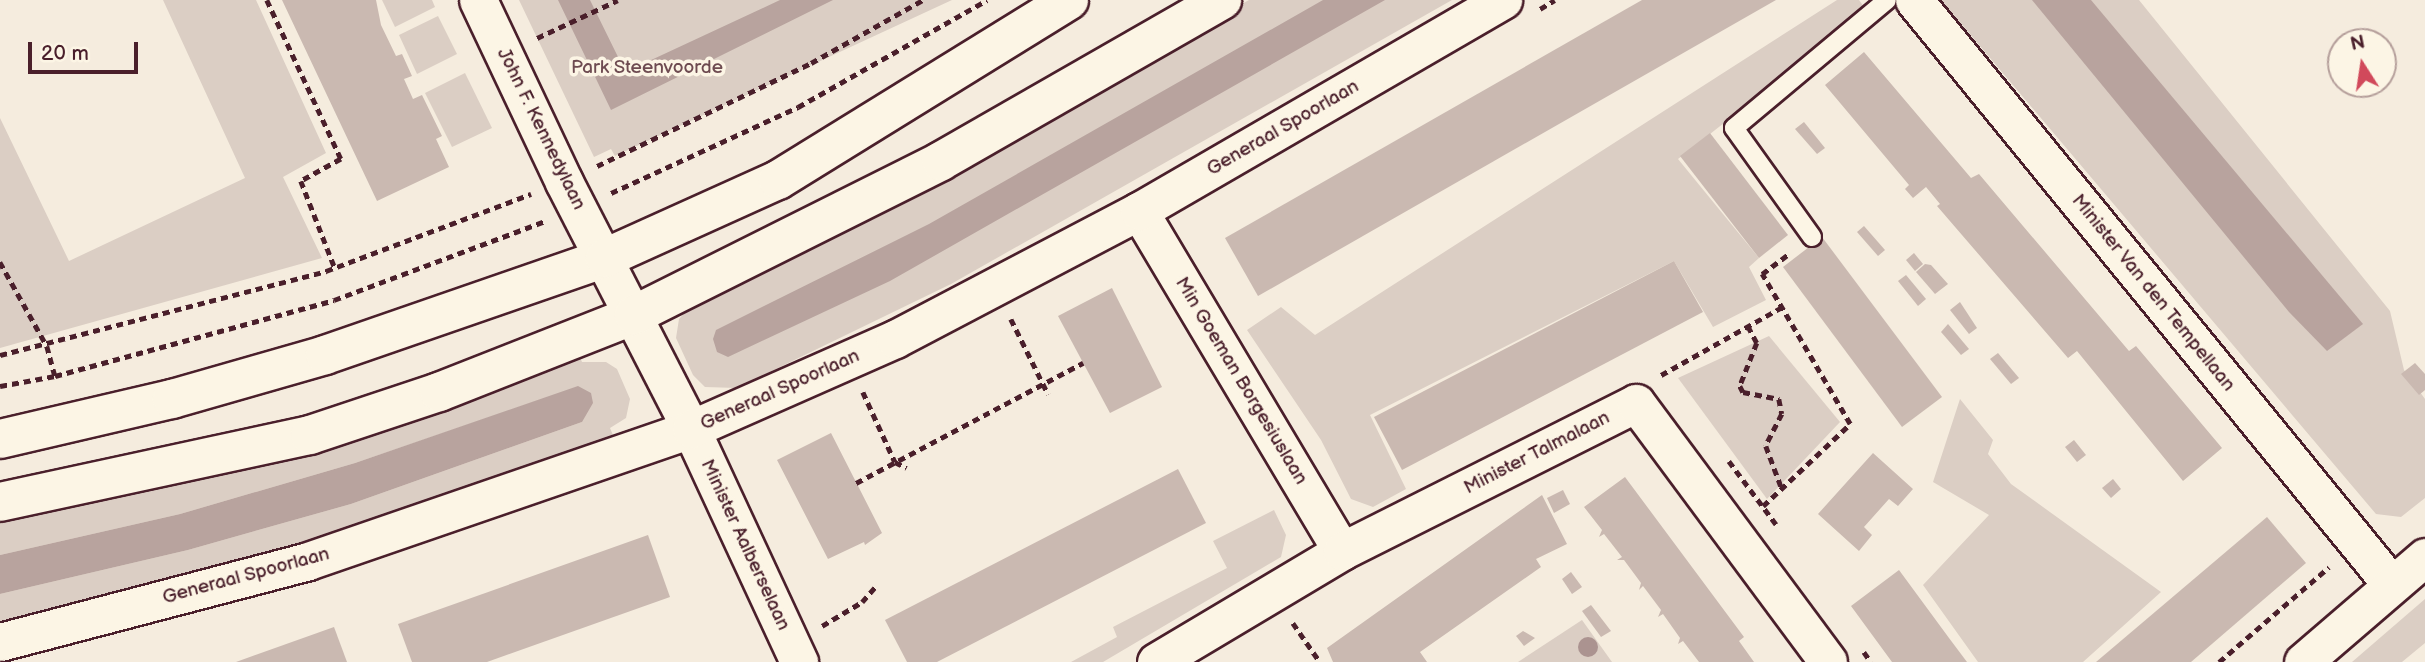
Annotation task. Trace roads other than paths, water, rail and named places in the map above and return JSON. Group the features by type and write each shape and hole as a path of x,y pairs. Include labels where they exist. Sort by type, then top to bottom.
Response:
{"street":[{"name":"John F. Kennedylaan","path":"478,0 572,195 634,315"},
{"path":"0,439 172,399 325,355 605,258 778,180 1069,0"},
{"path":"0,502 310,435 439,392 634,315 941,161 1222,0"},
{"name":"Minister Van den Tempellaan","path":"1914,0 2392,585"},
{"name":"Generaal Spoorlaan","path":"2,648 307,561 691,429 895,339 1517,7"},
{"name":"Min Goeman Borgesiuslaan","path":"1139,211 1342,551"},
{"name":"Minister Aalberselaan","path":"634,315 691,429 799,662"},
{"name":"Minister Talmalaan","path":"1156,662 1342,551 1636,403 1828,662"},
{"path":"2303,662 2425,557"}],"lane":[{"path":"1812,237 1734,128 1887,0"}],"park label":[{"name":"Park Steenvoorde","path":"647,68"}]}
